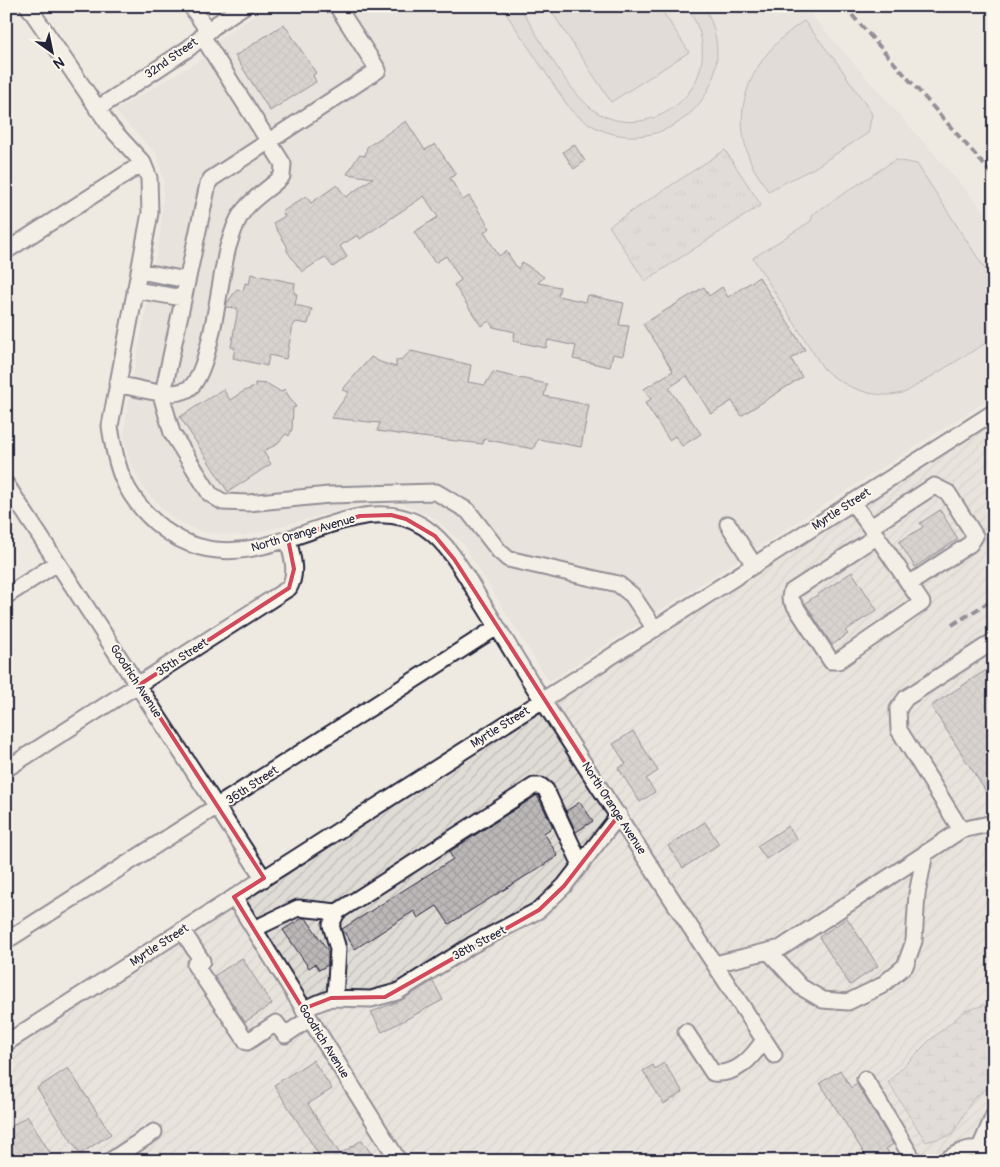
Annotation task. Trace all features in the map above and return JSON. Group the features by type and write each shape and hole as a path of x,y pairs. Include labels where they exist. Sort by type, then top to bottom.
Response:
{"street":[{"name":"North Orange Avenue","path":"28,6 111,128 143,164 150,178 150,213 110,426 114,458 123,483 140,508 164,530 190,544 221,551 252,549 360,516 391,515 406,519 428,530 445,547 542,700 716,964 774,1056"},
{"path":"117,384 162,392 189,389 201,372 218,302 227,249 236,223 244,209 282,176 283,164 280,158 205,34 191,6"},
{"name":"32nd Street","path":"97,108 189,48 244,6"},
{"path":"337,6 378,70 211,178 208,184 162,392 172,433 210,494 223,502 248,503 329,495 436,492 468,511 499,551 508,559 618,584 632,595 655,629"},
{"path":"6,251 143,164"},
{"path":"139,270 187,280"},
{"path":"135,290 183,298"},
{"name":"Myrtle Street","path":"6,1043 994,412"},
{"name":"Goodrich Avenue","path":"6,484 264,878"},
{"path":"852,502 874,532 909,584 922,603 838,661 831,661 790,598 791,592 874,532 934,486 948,493 975,536 970,544 909,584"},
{"path":"728,524 754,565"},
{"name":"35th Street","path":"6,769 289,588 294,580 294,569 288,539"},
{"path":"6,596 57,563"},
{"name":"36th Street","path":"6,941 218,808 497,627"},
{"path":"961,830 899,730 898,709 906,698 994,641"},
{"path":"335,998 338,949 331,926 337,912 513,799 538,785 544,787 550,797 581,865"},
{"name":"38th Street","path":"182,930 202,961 195,965 246,1042 276,1023 285,1035 306,1014 325,999 371,998 396,992 472,945 539,910 564,886 619,816"},
{"path":"716,964 780,948 961,830 994,823"},
{"path":"769,952 801,988 823,1000 848,1002 882,986 905,966 914,941 918,894 925,853"},
{"name":"Goodrich Avenue","path":"234,897 398,1160"},
{"path":"254,930 298,908 337,912"},
{"path":"686,1032 713,1073 725,1074 737,1068 764,1040"},
{"path":"865,1079 914,1161"},
{"path":"944,1161 963,1150 987,1151 994,1115"},
{"path":"110,1161 154,1132"}],"highlighted area":[{"path":"391,515 406,519 435,536 454,559 619,815 564,886 539,910 385,997 331,998 303,1009 234,897 264,878 139,685 289,588 294,569 288,539 360,516"}],"shaded area":[{"path":"269,6 803,6 994,222 994,396 549,681 463,544 435,518 401,503 374,501 244,536 201,532 173,519 146,491 131,465 124,438 129,398 160,236 164,180 156,153 115,111 207,56 220,39"},
{"path":"994,420 994,1002 965,1011 952,1135 973,1099 994,1083 994,1161 406,1161 243,900 541,709 773,1065 783,1058 552,703"},
{"path":"232,907 391,1161 6,1161 6,1051"}],"green space":[{"path":"501,6 519,6 555,64 577,94 598,113 616,120 635,122 654,118 670,110 684,98 695,83 701,65 702,45 697,24 686,6 704,6 716,40 715,71 704,98 684,119 658,132 629,136 599,129 570,109"},
{"path":"548,6 659,6 689,52 611,102"},
{"path":"804,21 838,64 872,114 868,133 814,168 768,191 755,172 745,143 742,122 744,102 750,83 759,65 787,34"},
{"path":"725,150 761,205 645,281 609,226"},
{"path":"895,160 917,164 994,283 994,338 906,392 884,395 873,394 851,387 823,368 753,258 811,221 813,214"},
{"path":"994,1002 994,1083 973,1099 952,1135 926,1142 888,1082 929,1041 965,1011"}],"building":[{"path":"284,24 316,73 313,75 316,82 270,111 235,56"},
{"path":"406,121 425,150 435,144 456,174 450,178 463,200 469,196 490,228 484,232 499,256 506,251 518,269 522,262 544,277 538,283 560,287 558,296 585,302 587,295 624,303 619,325 629,326 623,356 613,354 610,367 573,359 576,346 548,340 546,348 513,341 515,332 493,327 489,321 481,326 454,285 461,280 446,256 435,263 414,232 438,217 424,196 360,239 358,235 340,246 347,257 333,267 325,257 302,272 287,251 287,246 273,223 285,216 282,212 306,196 311,203 337,185 346,197 373,178 347,174 359,155 365,156 367,147"},
{"path":"574,144 585,161 574,169 563,152"},
{"path":"251,274 295,283 294,293 297,294 295,305 312,309 308,324 296,322 293,326 286,359 269,355 267,366 233,358 235,348 231,347 237,308 226,307 227,303 237,289 243,291 245,283 249,284"},
{"path":"759,277 805,350 791,359 802,377 741,416 732,401 711,414 687,376 670,387 670,390 701,434 682,446 675,436 669,440 645,403 651,399 644,389 673,371 643,324 704,287 709,296 722,287 728,297"},
{"path":"411,351 471,365 468,382 485,385 493,372 547,384 544,396 589,405 581,447 538,439 533,449 484,439 483,444 412,436 377,431 380,423 331,418 349,392 342,390 371,357 396,367 396,360 402,359"},
{"path":"255,383 268,384 281,392 284,389 296,407 293,408 292,429 289,436 286,434 276,445 263,451 271,464 228,492 180,417 223,389 230,400 244,391 255,387"},
{"path":"940,510 958,539 915,567 899,542 923,527 920,523"},
{"path":"852,572 877,610 845,631 848,634 832,645 805,603"},
{"path":"994,665 994,804 931,706"},
{"path":"633,731 658,771 646,779 655,792 640,802 618,768 626,764 613,744"},
{"path":"537,795 553,827 544,833 558,856 449,924 437,906 418,918 414,911 355,949 342,929 453,859 449,852"},
{"path":"580,802 593,821 576,832 566,811"},
{"path":"705,822 719,844 683,868 668,846"},
{"path":"788,826 797,839 766,859 757,846"},
{"path":"302,918 306,918 328,951 328,965 319,970 315,964 309,968 283,930"},
{"path":"847,918 878,966 850,985 819,937"},
{"path":"242,958 272,1004 245,1022 214,976"},
{"path":"433,981 443,1000 382,1032 371,1012 402,1000"},
{"path":"313,1060 332,1089 308,1104 340,1154 362,1140 376,1161 323,1161 274,1085"},
{"path":"664,1063 683,1092 664,1104 643,1071 653,1065 655,1069"},
{"path":"68,1068 111,1134 80,1154 37,1088"},
{"path":"840,1070 851,1088 857,1084 893,1144 886,1149 889,1153 877,1161 869,1161 820,1083"},
{"path":"27,1116 51,1154 40,1161 16,1161 6,1146 6,1130"}],"railway":[{"path":"844,6 994,176"},
{"path":"952,625 994,599"}]}
